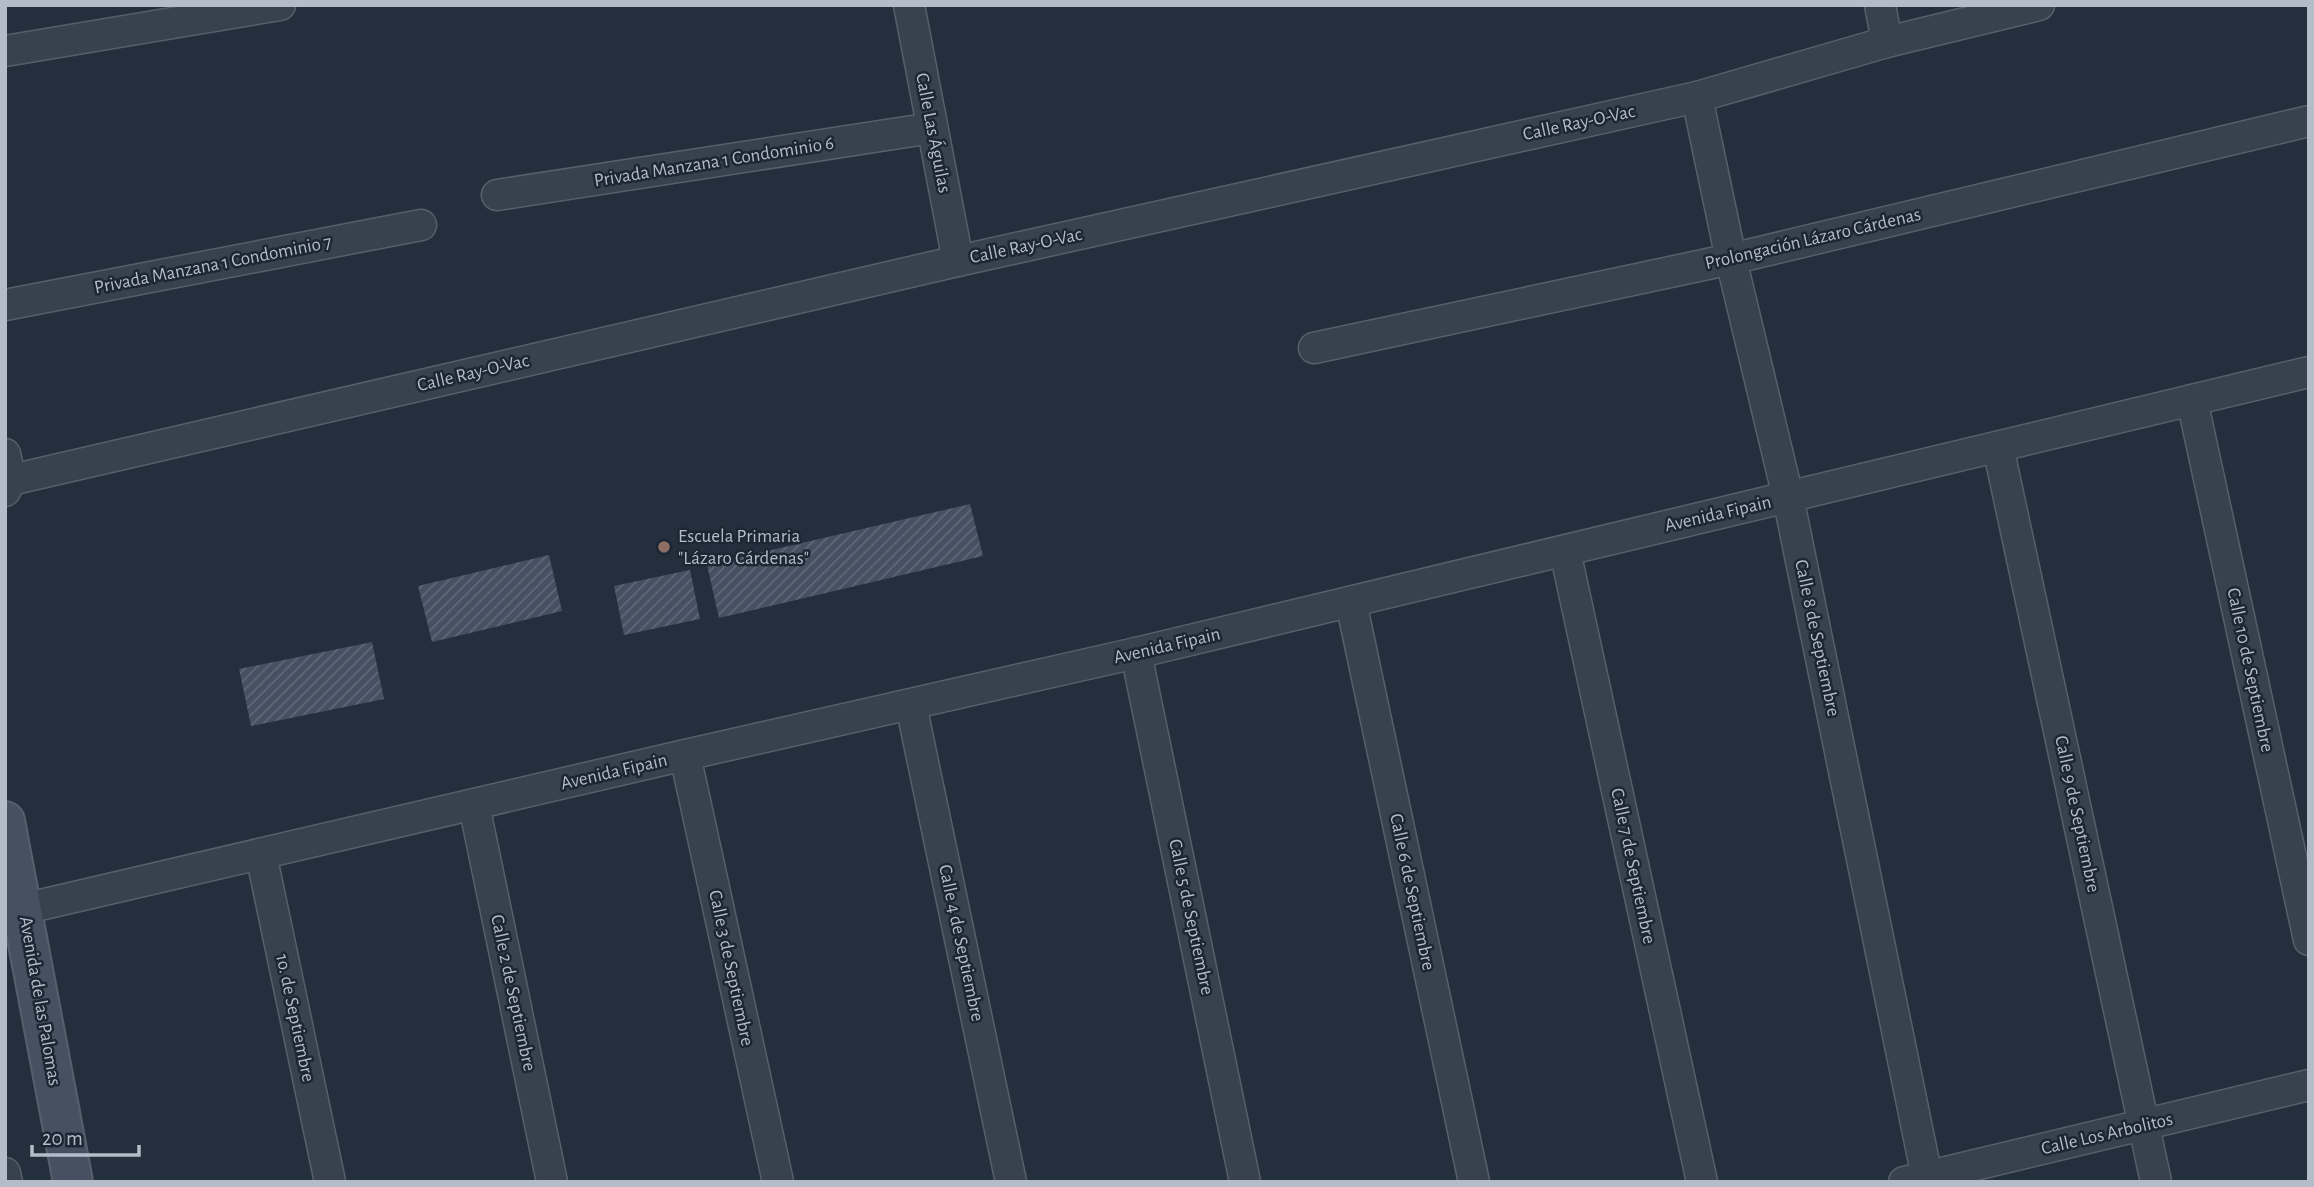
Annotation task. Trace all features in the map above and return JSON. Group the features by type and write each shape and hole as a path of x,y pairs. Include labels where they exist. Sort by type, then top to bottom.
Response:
{"main road":[{"name":"Avenida de las Palomas","path":"7,838 23,909 73,1182"}],"street":[{"path":"5,51 280,5"},
{"name":"Calle Las Águilas","path":"909,5 958,261"},
{"path":"1880,5 1887,42"},
{"name":"Calle Ray-O-Vac","path":"7,475 1697,97 1887,42 2039,5"},
{"name":"Calle 8 de Septiembre","path":"1697,97 1731,259 1788,497 1920,1180"},
{"name":"Prolongación Lázaro Cárdenas","path":"1314,348 1731,259 2309,121"},
{"name":"Privada Manzana 1 Condominio 6","path":"497,195 932,128"},
{"name":"Privada Manzana 1 Condominio 7","path":"5,305 422,225"},
{"name":"Avenida Fipain","path":"23,909 1136,653 2309,372"},
{"name":"Calle 10 de Septiembre","path":"2192,400 2309,940"},
{"name":"Calle 9 de Septiembre","path":"1998,447 2156,1182"},
{"name":"Calle 7 de Septiembre","path":"1565,551 1702,1182"},
{"name":"Calle 6 de Septiembre","path":"1351,602 1474,1182"},
{"name":"Calle 5 de Septiembre","path":"1136,653 1245,1182"},
{"name":"Calle 4 de Septiembre","path":"911,705 1011,1182"},
{"name":"Calle 3 de Septiembre","path":"685,755 778,1182"},
{"name":"Calle 2 de Septiembre","path":"474,805 552,1182"},
{"name":"1o. de Septiembre","path":"261,854 330,1182"},
{"name":"Calle Los Arbolitos","path":"1920,1180 2309,1085"},
{"path":"5,1173 7,1182"}],"building":[{"path":"970,504 983,556 719,618 707,565"},
{"path":"549,555 562,611 432,642 418,586"},
{"path":"690,570 700,619 624,635 614,586"},
{"path":"372,642 384,699 251,726 239,669"}],"place":[{"name":"Escuela Primaria \"Lázaro Cárdenas\"","path":"664,547"}]}
